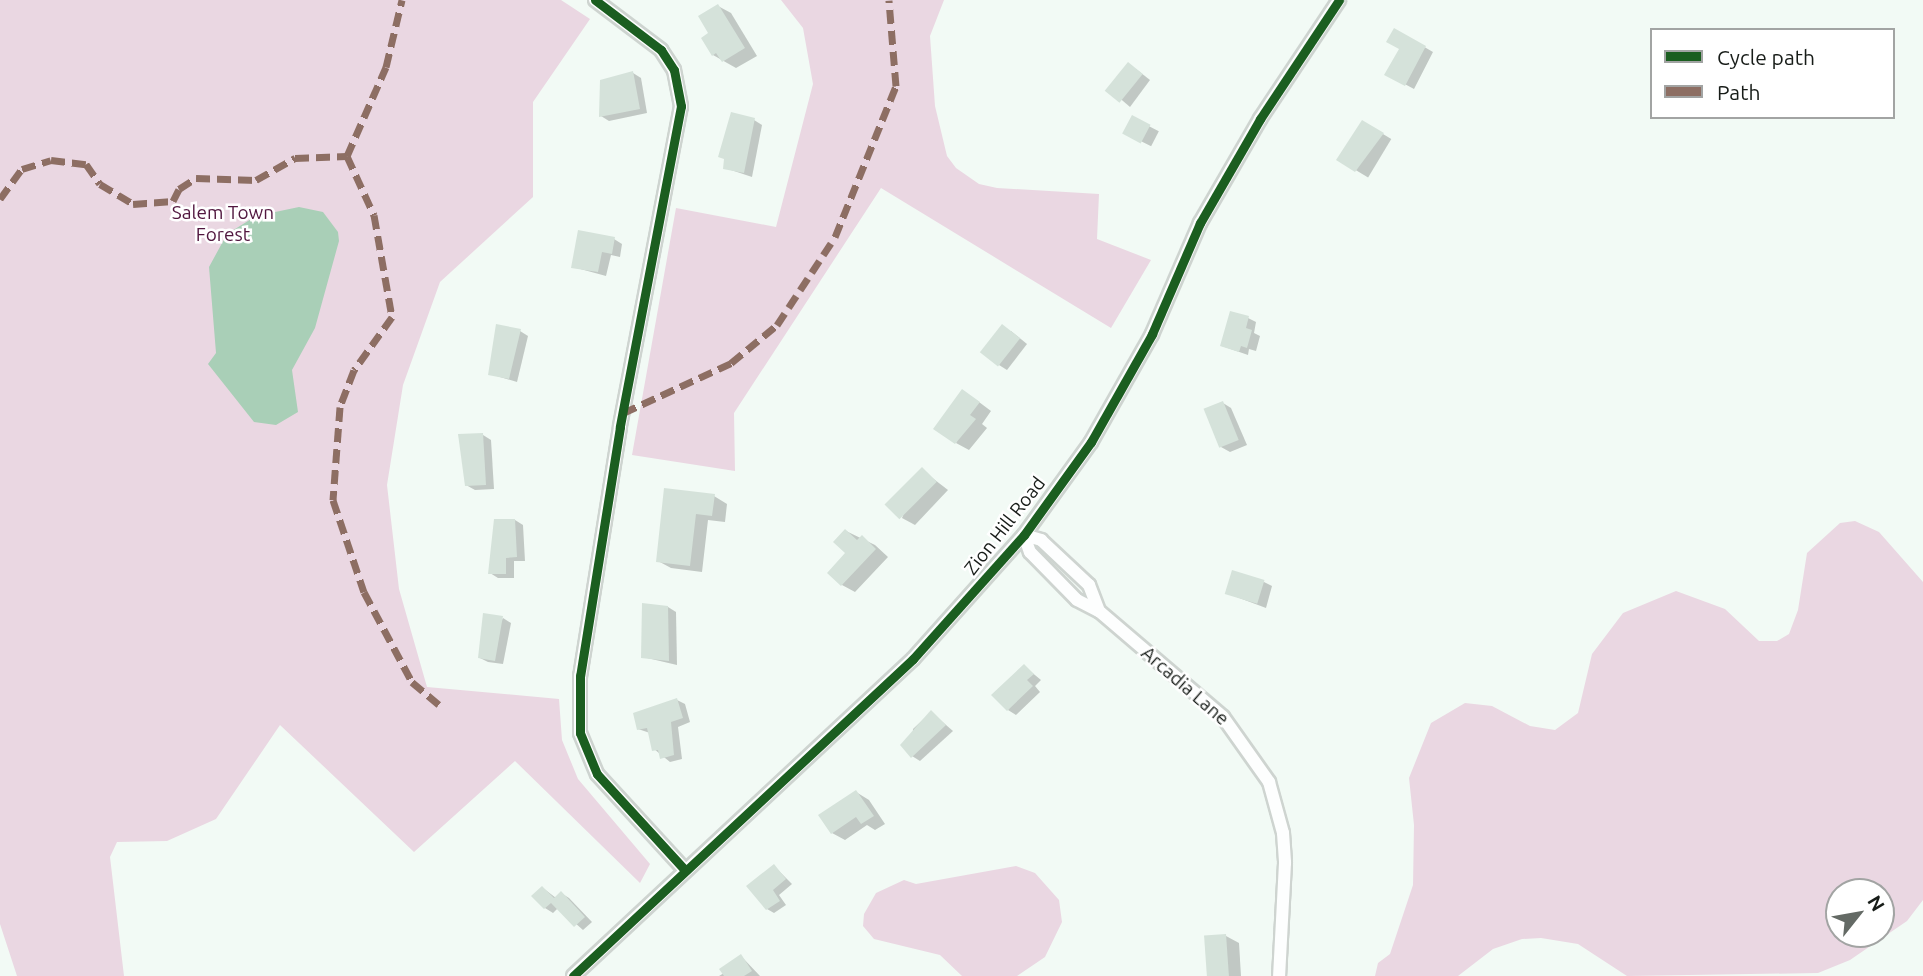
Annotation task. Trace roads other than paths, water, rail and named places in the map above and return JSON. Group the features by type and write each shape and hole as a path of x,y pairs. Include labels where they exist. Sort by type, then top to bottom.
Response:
{"street":[{"path":"595,0 661,50 674,70 681,106 621,420 580,676 580,733 597,774 684,869"},
{"name":"Zion Hill Road","path":"573,976 684,869 921,651 1024,535 1091,442 1152,334 1200,223 1260,119 1339,0"},
{"name":"Arcadia Lane","path":"1024,535 1030,552 1067,590 1099,611 1223,717 1269,782 1283,833 1279,976"},
{"name":"Arcadia Lane","path":"1024,535 1041,540 1089,585 1099,611"}],"park label":[{"name":"Salem Town Forest","path":"223,224"}]}
